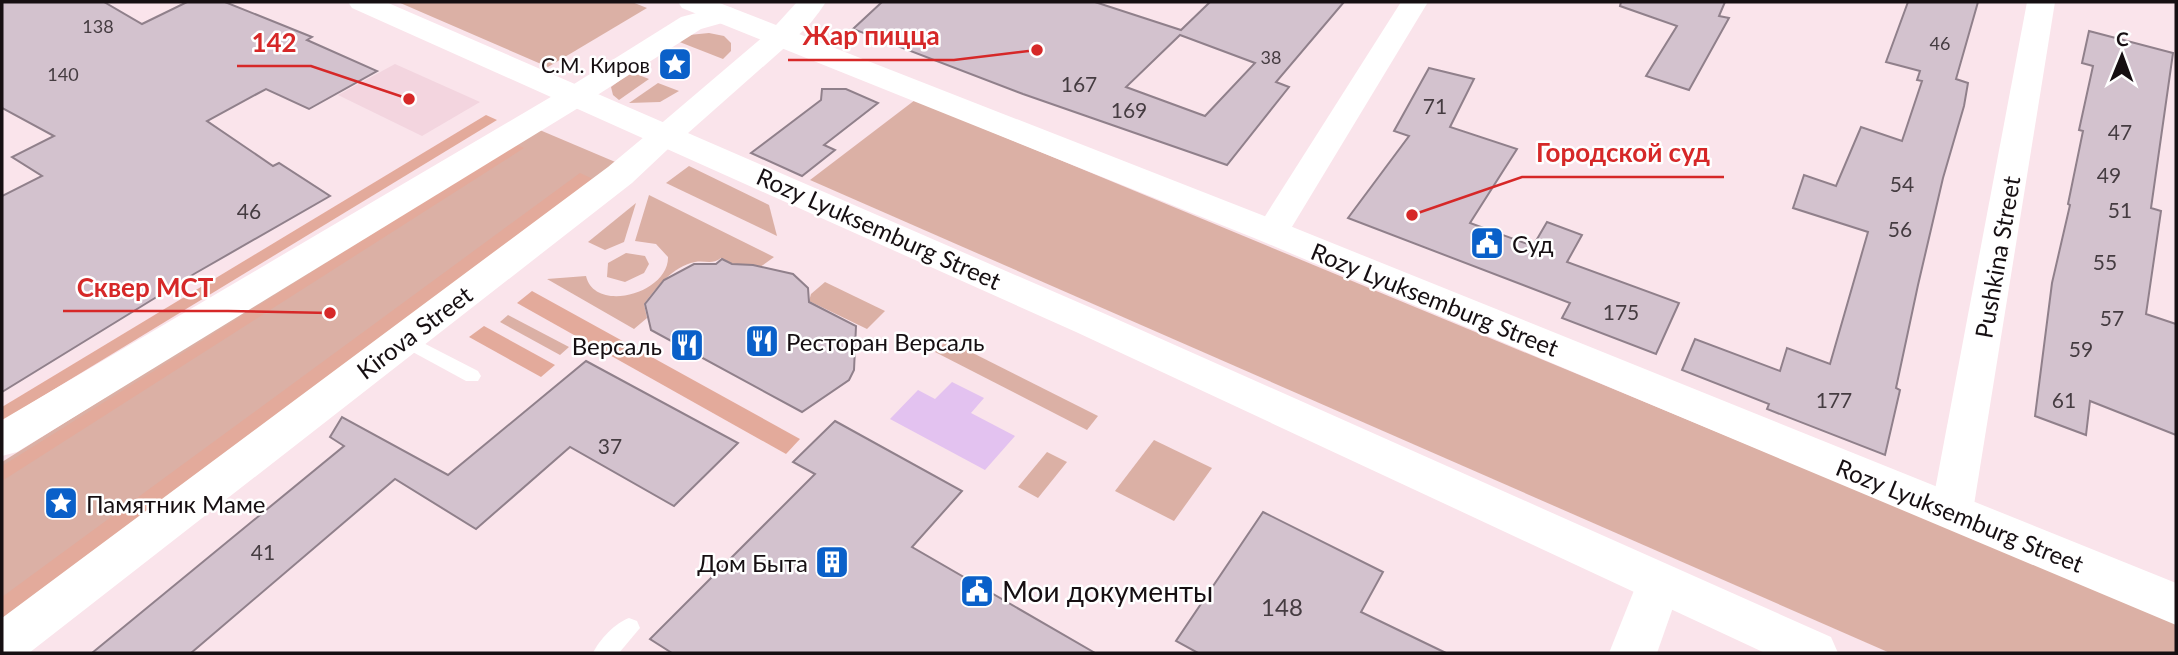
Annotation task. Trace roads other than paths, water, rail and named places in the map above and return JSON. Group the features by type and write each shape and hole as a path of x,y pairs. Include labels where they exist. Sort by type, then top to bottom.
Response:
{"main road":[{"name":"Rozy Lyuksemburg Street","path":"362,2 668,134 1586,545 1814,653"},
{"name":"Kirova Street","path":"781,36 812,2"},
{"name":"Rozy Lyuksemburg Street","path":"707,8 1272,232 2176,604"},
{"path":"2,440 577,95"},
{"name":"Kirova Street","path":"2,646 620,175 668,134"},
{"path":"1633,653 1660,582"}],"street":[{"path":"1272,232 1414,2"},
{"name":"Pushkina Street","path":"1952,511 2041,2"},
{"path":"577,95 691,23 707,8"},
{"name":"Kirova Street","path":"668,134 781,36"}],"lane":[{"path":"404,339 472,376"},
{"path":"604,653 629,628"}],"place":[{"name":"Жар пицца","path":"1037,50"},
{"name":"С.М. Киров","path":"675,64"},
{"name":"142","path":"409,99"},
{"name":"Городской суд","path":"1412,215"},
{"name":"Суд","path":"1487,243"},
{"name":"Сквер МСТ","path":"330,313"},
{"name":"Ресторан Версаль","path":"762,341"},
{"name":"Версаль","path":"687,345"},
{"name":"Памятник Маме","path":"61,503"},
{"name":"Дом Быта","path":"832,562"},
{"name":"Мои документы","path":"977,591"}]}
